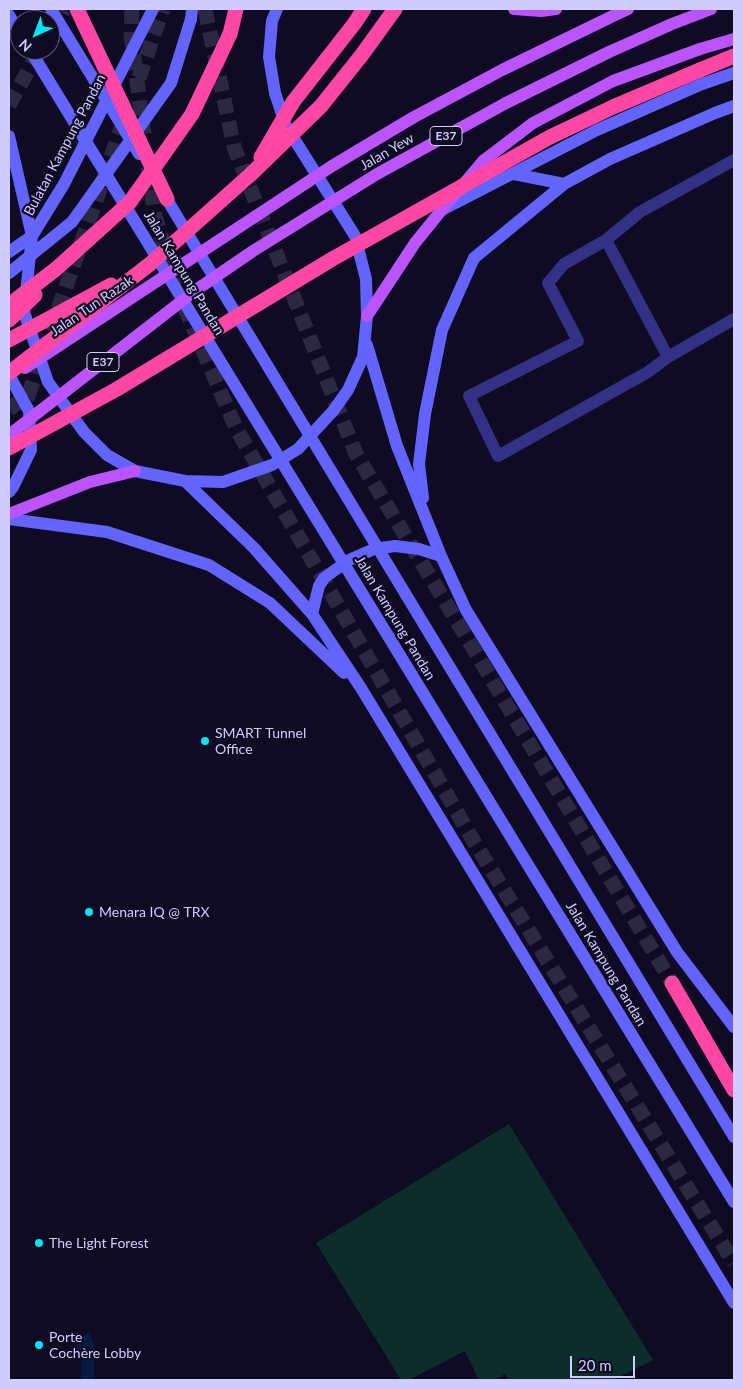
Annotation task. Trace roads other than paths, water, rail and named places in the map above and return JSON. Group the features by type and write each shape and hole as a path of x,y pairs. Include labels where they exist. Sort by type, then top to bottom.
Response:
{"highway":[{"path":"77,9 167,199"},
{"path":"9,320 130,202 192,114 230,34 234,9"},
{"path":"250,175 293,102 364,9"},
{"path":"9,374 150,264 250,175 321,106 362,56 395,9"},
{"path":"9,448 117,389 334,258 550,137 613,106 734,56"},
{"path":"9,305 56,269 130,202"},
{"path":"9,340 150,264"},
{"path":"672,982 734,1090"}],"main road":[{"name":"Jalan Kampung Pandan","path":"52,9 734,1136"},
{"name":"Bulatan Kampung Pandan","path":"153,9 64,184 32,236 24,312 48,382 84,432 107,455 135,471 185,482 222,482 272,465 298,449 333,411 348,390 363,357 367,316 366,279 355,236 286,126 275,93 269,57 272,21 277,9"},
{"path":"514,9 541,12 556,9"},
{"name":"Jalan Yew","path":"192,258 332,166 414,116 502,70 628,9"},
{"name":"Jalan Yew","path":"9,435 196,290 252,251 377,174 490,112 608,52 711,9"},
{"path":"9,273 72,222 171,83 191,14"},
{"path":"367,316 415,243 483,161 533,123 614,81 700,49 734,39"},
{"name":"Jalan Kampung Pandan","path":"36,60 734,1202"},
{"path":"440,212 598,130 702,84 734,73"},
{"path":"425,515 419,464 425,414 442,330 474,258 564,184 610,158 734,106"},
{"path":"9,136 32,236 9,252"},
{"path":"514,174 564,184"},
{"name":"Jalan Tun Razak","path":"9,379 192,258"},
{"path":"365,337 397,446 441,556 466,610 677,952 734,1027"},
{"path":"9,374 29,411 31,450 9,492"},
{"path":"9,514 90,482 135,471"},
{"path":"185,482 254,548 312,614 360,688 734,1304"},
{"path":"9,520 107,532 209,565 270,603 360,688"},
{"path":"312,614 318,586 324,578 349,560 374,549 395,546 419,549 441,556"}],"street":[{"path":"734,160 640,212 606,240 564,264 548,283 578,341 469,396 498,456 648,372 668,357 734,319"},
{"path":"606,240 668,357"}],"water":[{"path":"90,1332 95,1349 93,1380 81,1380 81,1359 76,1342"}],"tunnel":[{"path":"60,16 64,9"},
{"path":"132,9 131,35 144,134"},
{"path":"139,78 163,9"},
{"path":"205,9 234,147 356,454 672,983"},
{"path":"9,105 34,60"},
{"path":"9,409 28,396 126,114"},
{"path":"148,167 155,216 177,285"},
{"path":"184,306 236,428 473,840 734,1263"}],"place":[{"name":"SMART Tunnel Office","path":"205,741"},
{"name":"Menara IQ @ TRX","path":"89,912"},
{"name":"The Light Forest","path":"39,1243"},
{"name":"Porte Cochère Lobby","path":"39,1345"}]}
